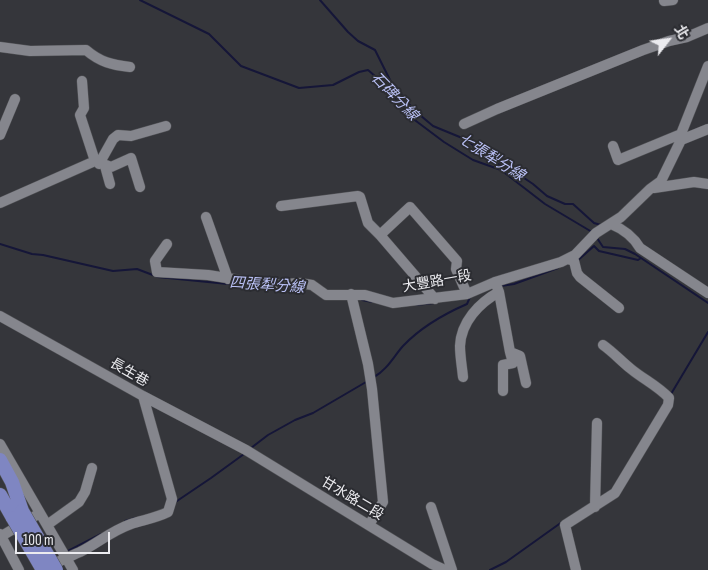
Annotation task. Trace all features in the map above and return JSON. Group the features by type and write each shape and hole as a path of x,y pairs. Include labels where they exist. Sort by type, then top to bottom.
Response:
{"highway":[{"path":"0,460 12,482 18,515"},
{"path":"0,474 43,570"},
{"path":"0,495 18,515 56,570"},
{"path":"0,506 18,515"}],"street":[{"path":"464,124 497,108 668,40 687,37 708,28"},
{"path":"0,47 30,51 86,50 97,59 112,65 130,67"},
{"name":"大豐路一段","path":"167,244 155,261 157,272 208,275 271,285 300,283 312,285 326,295 365,295 393,303 435,299 497,287 568,259 596,233 621,216 650,188 661,181 705,80 708,66"},
{"path":"82,81 84,108 80,115 110,184"},
{"path":"0,135 15,99"},
{"path":"100,164 118,135 131,136 166,126"},
{"path":"612,146 618,160 708,129"},
{"path":"0,203 100,164 111,167 130,158 140,187"},
{"path":"650,188 694,182 708,184"},
{"path":"281,206 360,197 368,223 435,299"},
{"path":"380,235 410,207 457,261 456,269 467,294"},
{"path":"206,217 228,279"},
{"path":"611,224 622,228 635,240 640,248 708,294"},
{"path":"568,259 574,261 577,274 580,277 619,308"},
{"path":"497,287 513,363 503,365 503,391"},
{"path":"463,377 460,346 462,335 476,309 497,287"},
{"path":"351,294 372,389 383,502 369,525"},
{"name":"長生巷","path":"0,316 142,396 246,450"},
{"path":"576,570 565,525 615,493 668,404 669,398 629,368 614,352 603,345"},
{"path":"510,352 520,356 526,383"},
{"path":"43,570 114,531 168,512 172,499 142,396"},
{"path":"594,507 597,423"},
{"path":"0,444 73,570"},
{"name":"甘水路二段","path":"246,450 369,525 429,567 445,570"},
{"path":"47,525 79,502 85,492 92,468"},
{"path":"431,507 452,570"},
{"path":"19,570 0,536 40,513"}],"waterway":[{"name":"石碑分線","path":"140,0 209,34 241,66 299,88 333,85 359,72 368,70 383,83 412,118 444,142 473,160 501,170 545,204 592,232"},
{"name":"七張犁分線","path":"320,0 348,32 358,41 375,50 392,84 414,110 433,126 467,140 486,159 512,170 547,196 565,204 573,204 594,223 601,225"},
{"path":"597,238 603,247 625,249 635,254 708,303"},
{"name":"四張犁分線","path":"0,244 32,254 113,271 137,269 158,277 238,285"},
{"name":"四張犁分線","path":"577,261 594,246 599,251 638,260 641,258"},
{"name":"四張犁分線","path":"501,286 514,284 558,268"},
{"path":"374,377 383,371 403,346 417,333 441,317 467,304 470,297"},
{"name":"四張犁分線","path":"362,300 372,302"},
{"name":"四張犁分線","path":"416,305 434,303"},
{"path":"671,394 708,332"},
{"path":"251,448 268,435 295,420 313,413 366,382"},
{"path":"174,503 244,454"},
{"path":"125,521 135,518"},
{"path":"490,570 506,562 562,522"},
{"path":"66,552 101,534"}]}
